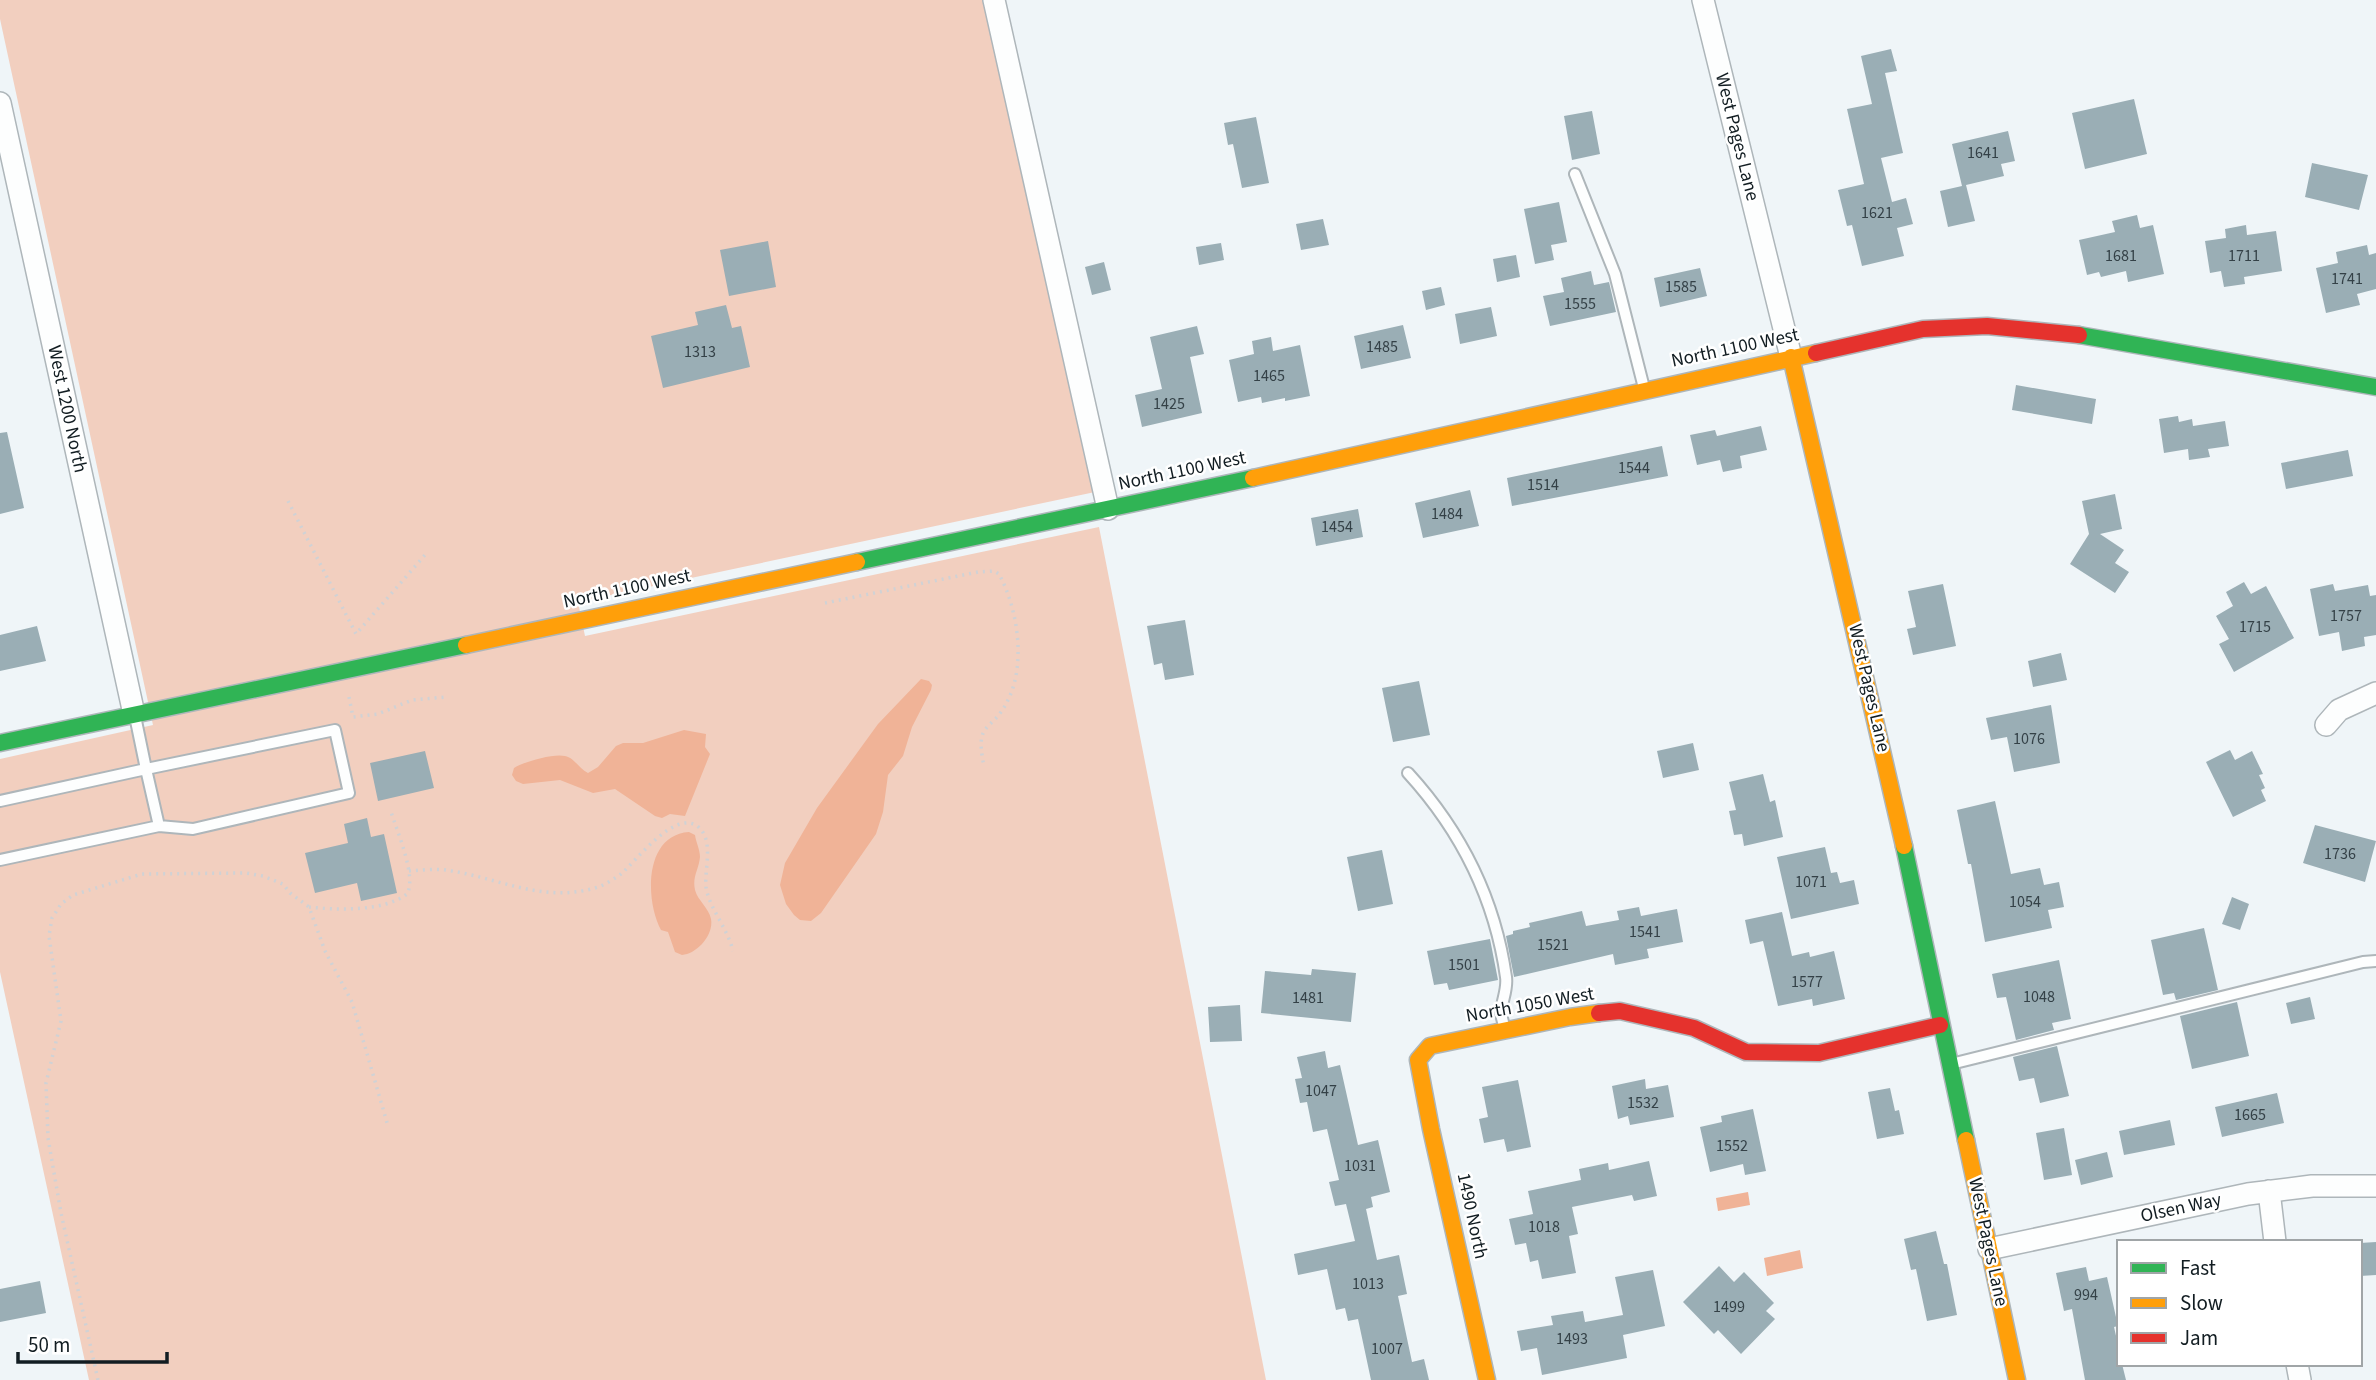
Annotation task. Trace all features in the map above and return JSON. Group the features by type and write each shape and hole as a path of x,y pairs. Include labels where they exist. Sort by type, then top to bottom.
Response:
{"street":[{"path":"994,0 1108,509"},
{"name":"West Pages Lane","path":"1703,0 1887,764 2017,1380"},
{"name":"West 1200 North","path":"0,103 134,715"},
{"name":"North 1100 West","path":"0,743 1108,509 1923,329 1987,326 2091,337 2376,387"},
{"path":"2326,725 2339,710 2376,693"},
{"name":"North 1050 West","path":"1418,1060 1430,1046 1570,1017 1620,1011 1694,1028 1746,1052 1819,1053 1940,1025"},
{"name":"1490 North","path":"1418,1060 1487,1380"},
{"name":"Olsen Way","path":"1989,1249 2226,1198 2323,1186 2376,1186"},
{"path":"2269,1191 2275,1240"}],"lane":[{"path":"1575,174 1615,274 1645,390"},
{"path":"134,715 159,826"},
{"path":"0,801 335,730 349,793 192,829 159,826 0,860"},
{"path":"1408,773 1448,821 1474,869 1494,918 1507,981 1502,1012 1505,1030"},
{"path":"1949,1065 2120,1021 2376,961"}],"path":[{"path":"288,500 356,634 425,555"},
{"path":"825,603 978,572 994,572 999,575 1014,620 1017,656 1010,697 981,737 984,766"},
{"path":"349,697 353,717 378,714 412,700 446,697"},
{"path":"98,1380 61,1213 48,1138 46,1083 61,1021 49,936 52,918 61,904 73,895 142,874 168,872 223,872 264,876 283,884 290,893 309,907 362,909 402,897 409,891 409,871 391,812"},
{"path":"409,871 449,870 539,892 593,888 619,875 665,832 678,825 692,824 706,837 707,893 727,932 733,951"},
{"path":"309,907 325,951 346,989 357,1018 388,1126"}],"shaded area":[{"path":"0,0 990,0 1095,492 578,602 585,636 1099,527 1266,1380 89,1380 0,972 0,759 153,725 0,19"},
{"path":"921,679 929,681 931,690 912,727 903,756 888,775 883,812 876,834 821,913 811,921 800,920 786,904 780,885 785,863 817,808 878,724"},
{"path":"684,730 706,734 705,747 710,754 685,816 655,816 615,789 593,793 560,780 523,784 516,781 512,775 514,768 524,763 560,755 572,759 588,773 598,767 616,746 623,743 643,743"},
{"path":"689,832 695,835 700,854 694,881 695,890 710,915 711,925 703,943 688,954 682,955 675,952 668,932 661,930 652,902 651,887 656,856 663,844 674,836"},
{"path":"1748,1192 1750,1205 1718,1211 1716,1198"},
{"path":"1800,1250 1803,1268 1767,1276 1764,1258"}],"building":[{"path":"1891,49 1897,71 1885,73 1903,153 1881,158 1892,202 1906,198 1913,224 1897,228 1904,256 1862,266 1852,225 1847,226 1838,190 1864,184 1847,109 1872,104 1861,56"},
{"path":"2134,99 2147,154 2085,169 2072,113"},
{"path":"1592,111 1600,154 1572,160 1564,116"},
{"path":"1256,117 1269,183 1242,188 1233,144 1228,145 1224,123"},
{"path":"2008,131 2015,161 2001,164 2004,176 1966,185 1975,221 1948,227 1940,191 1962,186 1952,144"},
{"path":"2312,163 2368,175 2359,210 2305,197"},
{"path":"1559,202 1567,242 1551,245 1554,260 1535,264 1524,209"},
{"path":"2137,215 2140,228 2153,225 2164,274 2128,282 2126,271 2101,277 2099,272 2087,275 2079,240 2115,232 2112,221"},
{"path":"1323,219 1329,245 1301,250 1296,224"},
{"path":"2246,225 2247,235 2276,231 2282,271 2244,277 2245,284 2224,287 2221,271 2210,273 2205,241 2226,238 2225,229"},
{"path":"768,241 776,287 729,296 720,250"},
{"path":"1221,243 1224,260 1199,265 1196,247"},
{"path":"2367,245 2369,255 2376,253 2376,289 2357,294 2360,305 2326,313 2316,268 2338,263 2336,252"},
{"path":"1516,255 1520,277 1497,282 1493,259"},
{"path":"1104,262 1111,290 1092,295 1085,267"},
{"path":"1700,268 1707,296 1660,307 1654,278"},
{"path":"1591,271 1594,285 1609,282 1616,312 1550,326 1543,296 1564,292 1561,278"},
{"path":"1441,287 1445,305 1426,310 1422,291"},
{"path":"726,305 732,328 741,326 750,367 663,388 651,336 698,325 695,312"},
{"path":"1491,307 1497,336 1460,344 1455,314"},
{"path":"1403,325 1411,358 1361,369 1354,336"},
{"path":"1197,326 1204,354 1190,357 1202,413 1142,427 1135,395 1162,389 1150,337"},
{"path":"1271,337 1273,351 1300,345 1310,396 1262,403 1261,397 1238,402 1229,360 1254,354 1252,341"},
{"path":"2016,385 2096,399 2092,424 2012,410"},
{"path":"2178,416 2179,422 2192,419 2193,426 2225,421 2229,446 2208,449 2210,457 2189,460 2188,449 2164,453 2159,419"},
{"path":"1761,426 1767,450 1740,456 1742,468 1723,472 1720,460 1697,465 1690,435 1715,430 1717,436"},
{"path":"7,432 24,508 0,514 0,433"},
{"path":"1662,446 1668,476 1512,506 1507,478"},
{"path":"2348,450 2353,476 2286,489 2281,463"},
{"path":"1470,490 1479,526 1423,538 1415,503"},
{"path":"2115,494 2122,529 2100,534 2124,550 2115,563 2129,572 2115,593 2070,564 2089,534 2082,501"},
{"path":"1358,509 1363,537 1316,546 1311,518"},
{"path":"2244,582 2251,594 2266,586 2294,638 2234,672 2219,644 2229,639 2216,616 2233,606 2226,592"},
{"path":"1943,584 1956,646 1913,655 1907,629 1916,627 1908,591"},
{"path":"2333,584 2335,591 2368,585 2370,596 2376,595 2376,635 2364,637 2365,646 2342,651 2339,632 2319,636 2310,589"},
{"path":"1185,620 1194,675 1165,680 1162,663 1154,665 1147,626"},
{"path":"37,626 46,661 0,671 0,635"},
{"path":"2061,653 2067,680 2033,687 2028,661"},
{"path":"1419,681 1430,735 1393,742 1382,688"},
{"path":"2051,705 2060,763 2014,772 2007,737 1991,740 1986,718"},
{"path":"1693,743 1699,770 1663,778 1657,751"},
{"path":"2230,750 2235,760 2252,751 2263,774 2259,775 2265,788 2261,790 2266,801 2233,817 2206,762"},
{"path":"425,751 434,788 378,801 370,763"},
{"path":"1763,774 1770,802 1775,800 1783,837 1744,846 1742,834 1734,835 1729,811 1736,810 1729,782"},
{"path":"1995,801 2011,874 2040,868 2044,885 2059,882 2064,907 2048,910 2052,928 1985,942 1971,864 1968,864 1957,810"},
{"path":"367,818 371,837 384,834 397,893 361,901 357,883 315,893 305,853 348,843 344,824"},
{"path":"2315,825 2376,841 2365,882 2303,863"},
{"path":"1825,847 1831,873 1837,872 1840,883 1854,880 1859,904 1791,919 1777,857"},
{"path":"1382,850 1393,904 1358,911 1347,857"},
{"path":"2232,897 2249,904 2240,930 2222,924"},
{"path":"1639,907 1641,916 1677,909 1683,942 1647,949 1649,958 1615,965 1613,954 1514,977 1506,936 1513,934 1513,931 1530,927 1529,923 1582,911 1586,926 1619,920 1617,911"},
{"path":"1782,912 1792,956 1809,952 1810,957 1834,951 1845,999 1813,1006 1812,999 1778,1006 1763,941 1750,944 1745,920"},
{"path":"2204,928 2218,990 2176,1000 2174,993 2163,995 2151,940"},
{"path":"1490,939 1498,980 1449,990 1447,983 1434,985 1427,951"},
{"path":"2059,960 2071,1019 2052,1023 2054,1030 2016,1040 2006,997 1997,998 1992,974"},
{"path":"1312,969 1356,973 1351,1022 1261,1013 1265,971 1311,975"},
{"path":"2310,997 2315,1019 2291,1024 2286,1003"},
{"path":"2237,1002 2249,1056 2192,1069 2180,1016"},
{"path":"1240,1005 1242,1041 1210,1042 1208,1007"},
{"path":"2057,1046 2069,1096 2040,1103 2034,1078 2019,1081 2013,1057"},
{"path":"1325,1051 1328,1068 1340,1065 1358,1145 1378,1140 1390,1192 1371,1197 1373,1207 1366,1209 1377,1260 1399,1255 1407,1294 1398,1296 1412,1362 1424,1359 1429,1380 1371,1380 1358,1319 1348,1321 1345,1308 1336,1310 1327,1269 1298,1275 1294,1254 1355,1241 1346,1204 1335,1206 1329,1182 1339,1180 1327,1129 1313,1132 1307,1102 1300,1103 1295,1079 1302,1078 1297,1057"},
{"path":"1645,1079 1646,1089 1668,1085 1674,1117 1630,1125 1628,1116 1618,1119 1612,1086"},
{"path":"1518,1080 1531,1147 1507,1152 1504,1139 1484,1143 1479,1119 1488,1117 1482,1087"},
{"path":"1890,1088 1895,1111 1899,1110 1904,1134 1877,1139 1868,1092"},
{"path":"2277,1093 2284,1123 2222,1137 2215,1107"},
{"path":"1753,1109 1766,1171 1745,1175 1743,1164 1710,1172 1700,1127 1722,1122 1721,1116"},
{"path":"2170,1120 2175,1145 2124,1155 2119,1131"},
{"path":"2064,1128 2072,1175 2044,1180 2036,1133"},
{"path":"2107,1152 2113,1177 2081,1185 2075,1160"},
{"path":"1649,1161 1657,1196 1634,1201 1632,1195 1572,1207 1578,1234 1569,1236 1576,1273 1542,1279 1538,1260 1530,1262 1526,1243 1515,1245 1509,1219 1533,1214 1528,1191 1581,1180 1579,1169 1608,1163 1609,1170"},
{"path":"1936,1231 1944,1264 1947,1264 1957,1315 1927,1321 1916,1269 1911,1270 1904,1239"},
{"path":"2376,1242 2376,1275 2362,1276 2362,1243"},
{"path":"1719,1266 1734,1282 1744,1272 1774,1303 1766,1311 1775,1319 1741,1354 1718,1330 1714,1334 1683,1302"},
{"path":"2086,1267 2089,1281 2107,1277 2117,1322 2117,1326 2114,1327 2117,1366 2122,1366 2126,1380 2085,1380 2072,1309 2064,1311 2056,1273"},
{"path":"1653,1270 1665,1326 1623,1335 1627,1358 1542,1375 1537,1348 1521,1351 1517,1331 1553,1325 1551,1316 1583,1311 1585,1322 1623,1315 1615,1277"},
{"path":"40,1281 46,1313 0,1322 0,1289"}],"traffic: fast":[{"path":"2079,335 2376,387"},
{"path":"857,562 1253,478"},
{"path":"0,743 466,645"},
{"path":"1904,846 1966,1140"}],"traffic: slow":[{"path":"1253,478 1816,353"},
{"path":"1791,357 1904,846"},
{"path":"466,645 857,562"},
{"path":"1487,1380 1418,1060 1430,1046 1599,1013"},
{"path":"1966,1140 2017,1380"}],"traffic: jam":[{"path":"1816,353 1923,329 1987,326 2079,335"},
{"path":"1599,1013 1620,1011 1694,1028 1746,1052 1819,1053 1940,1025"}]}
